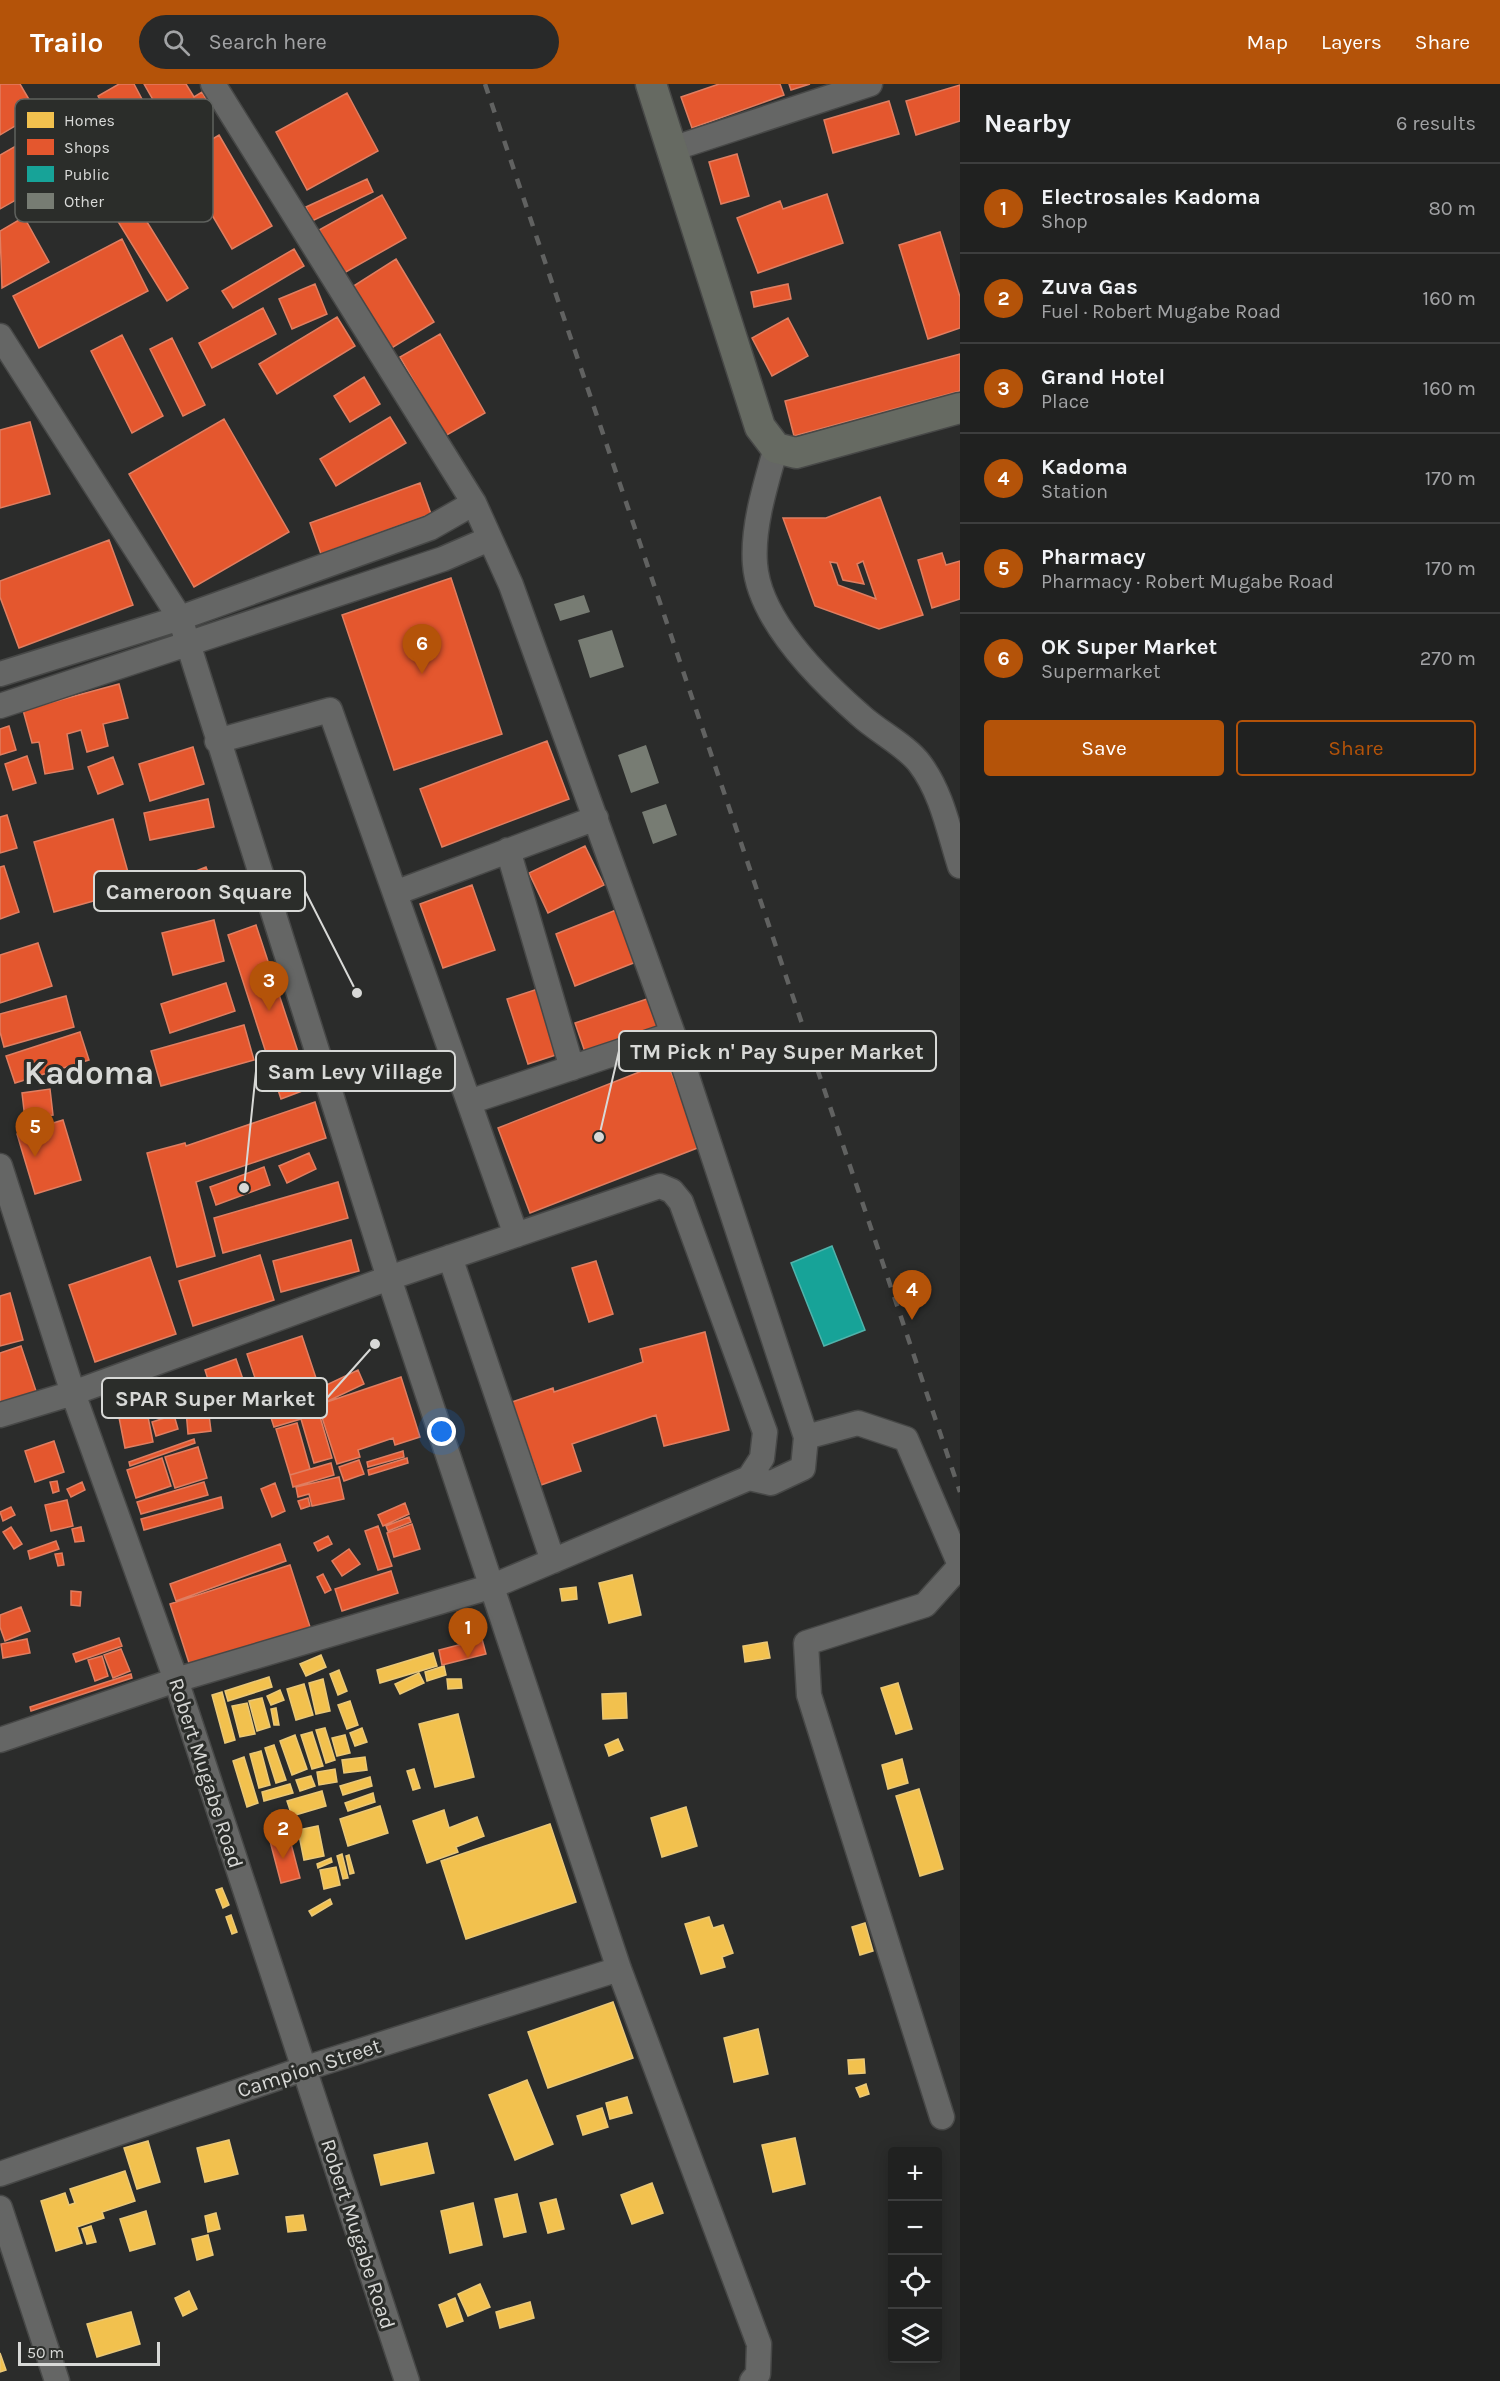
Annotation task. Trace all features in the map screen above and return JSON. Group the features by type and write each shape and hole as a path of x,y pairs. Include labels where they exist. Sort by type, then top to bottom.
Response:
{"main road":[{"path":"651,84 760,427 776,448 796,453 960,408"}],"street":[{"path":"213,84 474,503 511,585 673,1034 806,1437 804,1468 771,1483 749,1478"},
{"path":"672,149 829,90 870,84"},
{"path":"0,336 180,618 217,741 389,1278 619,1969 759,2344 755,2377"},
{"path":"776,448 761,502 755,564 763,599 797,650 834,692 868,723 919,762 935,789 960,866"},
{"path":"0,674 180,618 430,528 474,503"},
{"path":"0,706 443,559 489,539"},
{"path":"217,741 330,710 516,1235"},
{"path":"395,893 596,818"},
{"path":"508,850 572,1068"},
{"path":"469,1102 673,1034"},
{"name":"Robert Mugabe Road","path":"0,1166 73,1393 176,1680 407,2381"},
{"path":"0,1415 73,1393 389,1278 660,1186 672,1191 681,1202 765,1432 762,1458 749,1478 493,1586 176,1680 0,1740"},
{"path":"450,1257 553,1561"},
{"path":"806,1437 858,1423 906,1439 960,1566 925,1605 806,1643 809,1695 942,2117"},
{"name":"Campion Street","path":"0,2174 303,2069 619,1969"},
{"path":"0,2208 57,2381"}],"building: Homes":[{"path":"632,1575 641,1615 609,1623 599,1583"},
{"path":"576,1587 577,1599 562,1601 560,1589"},
{"path":"767,1642 770,1658 745,1662 743,1646"},
{"path":"433,1653 437,1666 380,1683 377,1670"},
{"path":"321,1655 326,1667 306,1676 300,1664"},
{"path":"444,1666 446,1675 427,1681 425,1672"},
{"path":"339,1670 347,1691 338,1695 330,1674"},
{"path":"419,1673 424,1683 400,1694 395,1684"},
{"path":"269,1677 272,1687 228,1701 225,1691"},
{"path":"323,1679 330,1711 316,1714 309,1683"},
{"path":"447,1679 461,1679 462,1688 448,1689"},
{"path":"898,1683 912,1729 896,1734 881,1688"},
{"path":"304,1684 313,1715 296,1720 287,1689"},
{"path":"280,1690 284,1700 271,1705 267,1696"},
{"path":"222,1692 235,1740 225,1743 212,1695"},
{"path":"626,1693 627,1718 603,1719 602,1694"},
{"path":"262,1698 270,1727 257,1731 249,1701"},
{"path":"350,1701 358,1725 347,1729 338,1705"},
{"path":"247,1703 255,1734 240,1737 232,1706"},
{"path":"276,1708 279,1725 274,1725 271,1709"},
{"path":"458,1714 474,1777 435,1787 419,1724"},
{"path":"325,1728 335,1760 326,1763 316,1730"},
{"path":"362,1728 367,1742 355,1746 350,1733"},
{"path":"312,1732 323,1766 312,1769 301,1735"},
{"path":"295,1735 307,1769 292,1775 280,1741"},
{"path":"345,1735 350,1753 337,1756 332,1738"},
{"path":"618,1739 623,1750 609,1756 605,1745"},
{"path":"274,1745 286,1780 276,1783 265,1748"},
{"path":"261,1751 270,1785 259,1788 250,1754"},
{"path":"244,1757 258,1803 247,1807 233,1761"},
{"path":"365,1757 367,1770 344,1773 342,1760"},
{"path":"902,1759 908,1783 888,1789 882,1765"},
{"path":"335,1769 337,1782 319,1785 317,1772"},
{"path":"414,1769 420,1788 413,1790 407,1771"},
{"path":"311,1776 315,1786 300,1791 296,1780"},
{"path":"370,1777 372,1786 343,1795 340,1786"},
{"path":"290,1784 293,1793 264,1801 262,1792"},
{"path":"919,1789 943,1869 920,1876 896,1796"},
{"path":"322,1791 326,1806 292,1816 287,1801"},
{"path":"373,1793 375,1802 348,1811 345,1803"},
{"path":"380,1806 388,1833 348,1846 340,1819"},
{"path":"686,1807 697,1846 662,1857 651,1818"},
{"path":"444,1810 449,1828 477,1817 484,1836 456,1847 458,1852 427,1863 413,1821"},
{"path":"550,1824 576,1902 466,1939 441,1861"},
{"path":"318,1826 324,1856 304,1860 298,1830"},
{"path":"342,1854 348,1878 343,1879 337,1856"},
{"path":"349,1855 354,1873 350,1874 346,1856"},
{"path":"331,1858 332,1862 318,1868 317,1864"},
{"path":"336,1867 340,1885 324,1889 320,1870"},
{"path":"222,1888 229,1905 223,1908 216,1890"},
{"path":"330,1899 332,1904 312,1916 309,1911"},
{"path":"231,1915 237,1932 232,1934 226,1917"},
{"path":"709,1917 713,1928 723,1925 733,1953 722,1957 725,1967 701,1974 685,1924"},
{"path":"865,1923 873,1951 860,1955 852,1927"},
{"path":"613,2002 633,2058 548,2088 528,2032"},
{"path":"758,2029 768,2074 734,2082 724,2038"},
{"path":"864,2059 865,2073 849,2074 848,2060"},
{"path":"527,2080 553,2144 515,2160 489,2095"},
{"path":"866,2084 869,2094 860,2097 856,2088"},
{"path":"627,2097 632,2113 610,2119 606,2103"},
{"path":"602,2108 608,2127 583,2135 577,2116"},
{"path":"795,2138 805,2184 773,2192 762,2145"},
{"path":"229,2140 238,2174 205,2182 197,2148"},
{"path":"148,2141 160,2182 137,2189 124,2148"},
{"path":"427,2143 434,2173 381,2185 374,2155"},
{"path":"125,2171 135,2201 102,2212 104,2218 77,2227 82,2243 56,2251 41,2201 65,2193 69,2205 75,2203 70,2189"},
{"path":"652,2183 663,2213 632,2224 621,2195"},
{"path":"517,2194 526,2232 504,2237 495,2199"},
{"path":"556,2199 564,2229 548,2233 540,2203"},
{"path":"473,2203 482,2245 450,2253 441,2211"},
{"path":"146,2211 155,2244 130,2251 120,2219"},
{"path":"216,2213 220,2229 208,2232 205,2216"},
{"path":"303,2215 306,2230 288,2232 286,2217"},
{"path":"91,2226 96,2242 87,2244 82,2229"},
{"path":"208,2235 213,2255 197,2260 192,2239"},
{"path":"480,2284 490,2307 468,2316 458,2294"},
{"path":"189,2291 197,2309 183,2316 175,2298"},
{"path":"455,2298 463,2321 447,2327 439,2305"},
{"path":"530,2302 534,2318 500,2328 496,2312"},
{"path":"131,2312 140,2344 97,2357 87,2324"},
{"path":"0,2353 6,2370 0,2372"}],"building: Shops":[{"path":"0,84 20,84 29,99 15,99 15,126 0,135"},
{"path":"119,84 134,84 142,99 100,99 98,96"},
{"path":"144,84 186,84 194,97 202,92 206,99 153,99"},
{"path":"719,84 780,84 784,95 692,128 681,97"},
{"path":"789,84 810,84 791,90"},
{"path":"960,85 960,121 916,135 906,101"},
{"path":"347,93 378,151 307,190 276,132"},
{"path":"889,101 899,134 833,153 824,120"},
{"path":"219,135 272,226 232,249 213,217 213,139"},
{"path":"15,146 15,200 0,209 0,155"},
{"path":"737,154 749,196 721,204 709,162"},
{"path":"367,179 373,192 312,221 306,207"},
{"path":"827,194 843,243 758,273 737,218 780,201 783,209"},
{"path":"382,195 406,238 344,273 319,230"},
{"path":"15,222 27,222 49,262 2,288 0,231"},
{"path":"118,222 147,222 188,288 167,301"},
{"path":"940,232 960,297 960,328 928,339 899,245"},
{"path":"122,239 148,291 39,348 13,296"},
{"path":"294,249 304,266 233,308 222,291"},
{"path":"396,259 434,322 390,349 352,287"},
{"path":"315,284 327,314 292,329 279,299"},
{"path":"788,284 791,299 754,307 751,292"},
{"path":"263,308 276,334 212,368 199,343"},
{"path":"337,317 355,346 277,394 259,364"},
{"path":"788,318 808,356 772,376 752,338"},
{"path":"440,334 485,413 445,436 400,357"},
{"path":"122,335 163,416 132,433 91,351"},
{"path":"172,338 205,405 183,416 150,349"},
{"path":"960,354 960,391 794,436 785,401"},
{"path":"364,377 380,404 350,422 334,396"},
{"path":"390,417 406,443 336,486 320,459"},
{"path":"224,419 289,532 194,587 129,474"},
{"path":"30,422 50,494 0,508 0,430"},
{"path":"420,483 431,514 321,554 310,523"},
{"path":"880,497 923,615 879,629 815,606 783,518 826,518","holes":["863,561 876,599 838,585 830,562 837,563 843,580 864,584 857,564"]},
{"path":"109,540 133,605 19,648 0,597 0,581"},
{"path":"942,553 946,565 960,561 960,599 932,608 918,560"},
{"path":"451,578 502,734 394,770 342,615"},
{"path":"119,684 128,718 103,724 108,746 87,752 81,730 67,734 73,769 45,774 39,742 32,743 23,710"},
{"path":"9,726 16,750 0,755 0,729"},
{"path":"547,741 569,799 442,847 420,789"},
{"path":"193,747 204,784 150,801 139,764"},
{"path":"27,756 36,783 13,790 5,764"},
{"path":"113,757 123,784 98,794 88,767"},
{"path":"208,799 214,827 150,840 144,813"},
{"path":"7,815 17,848 0,853 0,817"},
{"path":"113,819 133,890 54,912 34,842"},
{"path":"585,846 604,885 548,913 529,873"},
{"path":"4,866 19,912 0,919 0,867"},
{"path":"206,867 215,890 163,911 153,888"},
{"path":"472,885 495,950 443,968 420,904"},
{"path":"616,910 636,962 575,986 556,934"},
{"path":"214,920 224,961 173,975 162,933"},
{"path":"256,925 310,1088 281,1099 228,935"},
{"path":"38,943 52,986 0,1003 0,955"},
{"path":"226,983 235,1011 170,1033 161,1004"},
{"path":"541,988 562,1053 528,1064 507,999"},
{"path":"66,996 74,1027 4,1047 0,1032 0,1014"},
{"path":"650,998 659,1026 585,1052 575,1023"},
{"path":"244,1025 254,1060 161,1086 151,1051"},
{"path":"80,1032 89,1060 15,1083 6,1056"},
{"path":"667,1061 700,1147 530,1213 498,1128"},
{"path":"50,1089 53,1115 25,1119 22,1093"},
{"path":"315,1102 326,1138 196,1182 215,1256 177,1267 147,1153 185,1143 186,1146"},
{"path":"63,1120 81,1180 35,1194 17,1134"},
{"path":"309,1153 316,1169 287,1183 279,1166"},
{"path":"264,1167 270,1185 216,1205 210,1187"},
{"path":"338,1182 348,1218 223,1253 214,1218"},
{"path":"351,1240 359,1271 281,1292 273,1261"},
{"path":"260,1255 274,1300 193,1326 179,1281"},
{"path":"150,1257 176,1334 95,1362 69,1285"},
{"path":"596,1261 613,1314 589,1322 572,1268"},
{"path":"10,1293 23,1340 0,1346 0,1296"},
{"path":"705,1332 729,1430 664,1446 656,1415 572,1444 581,1471 541,1485 512,1402 553,1388 554,1392 643,1362 640,1349"},
{"path":"302,1336 317,1381 262,1399 247,1354"},
{"path":"21,1346 37,1394 0,1407 0,1353"},
{"path":"236,1359 247,1391 215,1402 205,1370"},
{"path":"358,1370 364,1384 328,1401 322,1387"},
{"path":"401,1377 420,1437 395,1445 393,1438 358,1450 360,1457 337,1464 318,1405"},
{"path":"170,1386 176,1411 148,1417 153,1442 125,1448 115,1397"},
{"path":"312,1389 332,1458 314,1463 301,1419 274,1427 266,1402"},
{"path":"208,1407 211,1431 188,1434 186,1410"},
{"path":"174,1415 178,1429 156,1436 152,1422"},
{"path":"297,1423 310,1469 290,1475 276,1429"},
{"path":"194,1439 195,1443 130,1466 129,1462"},
{"path":"54,1441 64,1472 35,1482 25,1451"},
{"path":"198,1447 207,1478 175,1488 165,1457"},
{"path":"403,1451 404,1457 368,1467 367,1462"},
{"path":"162,1458 171,1486 136,1498 127,1470"},
{"path":"407,1458 408,1463 369,1475 368,1470"},
{"path":"359,1460 364,1474 344,1481 339,1467"},
{"path":"331,1463 334,1475 293,1487 290,1475"},
{"path":"339,1477 344,1499 312,1506 309,1494 298,1497 296,1487"},
{"path":"57,1481 59,1491 53,1493 50,1482"},
{"path":"82,1482 85,1490 71,1497 67,1489"},
{"path":"204,1482 208,1495 141,1514 137,1502"},
{"path":"275,1483 285,1511 272,1517 261,1489"},
{"path":"221,1497 223,1508 144,1530 141,1519"},
{"path":"308,1498 310,1506 301,1509 298,1501"},
{"path":"67,1500 73,1526 51,1531 45,1505"},
{"path":"405,1503 409,1514 383,1526 378,1515"},
{"path":"11,1507 15,1515 3,1521 0,1512"},
{"path":"409,1517 411,1522 388,1531 386,1526"},
{"path":"412,1524 420,1549 394,1557 387,1533"},
{"path":"378,1526 392,1566 378,1570 365,1531"},
{"path":"11,1527 22,1544 14,1549 3,1532"},
{"path":"81,1527 84,1541 75,1542 72,1529"},
{"path":"328,1536 332,1544 318,1551 314,1543"},
{"path":"56,1541 59,1549 30,1559 28,1551"},
{"path":"280,1544 286,1561 176,1601 170,1584"},
{"path":"349,1549 360,1564 342,1576 332,1561"},
{"path":"62,1553 64,1565 58,1566 55,1554"},
{"path":"290,1565 311,1630 191,1669 170,1604"},
{"path":"391,1571 398,1593 342,1611 335,1589"},
{"path":"323,1574 331,1590 325,1593 317,1577"},
{"path":"71,1591 81,1592 80,1606 71,1605"},
{"path":"21,1607 30,1631 5,1641 0,1627 0,1615"},
{"path":"119,1638 122,1646 76,1662 73,1654"},
{"path":"27,1639 30,1653 3,1658 1,1644"},
{"path":"482,1639 486,1654 442,1665 439,1650"},
{"path":"121,1649 130,1671 113,1678 104,1655"},
{"path":"102,1656 108,1676 95,1681 88,1660"},
{"path":"131,1674 132,1678 31,1711 30,1707"},
{"path":"289,1836 300,1878 281,1883 270,1841"}],"building: Public":[{"path":"832,1246 865,1330 824,1346 791,1263"}],"building: Other":[{"path":"584,595 590,612 560,621 554,604"},
{"path":"612,630 624,667 590,678 578,640"},
{"path":"646,745 659,783 631,793 618,755"},
{"path":"666,804 677,835 653,844 642,812"}],"railway":[{"path":"485,84 960,1492"}],"place":[{"name":"OK Super Market","path":"422,674"},
{"name":"Cameroon Square","path":"357,993"},
{"name":"Grand Hotel","path":"269,1011"},
{"name":"TM Pick n' Pay Super Market","path":"599,1137"},
{"name":"Pharmacy","path":"35,1157"},
{"name":"Sam Levy Village","path":"244,1188"},
{"name":"Kadoma","path":"912,1320"},
{"name":"SPAR Super Market","path":"375,1344"},
{"name":"Electrosales Kadoma","path":"468,1658"},
{"name":"Zuva Gas","path":"283,1859"}],"district":[{"name":"Kadoma","path":"89,1072"}]}
